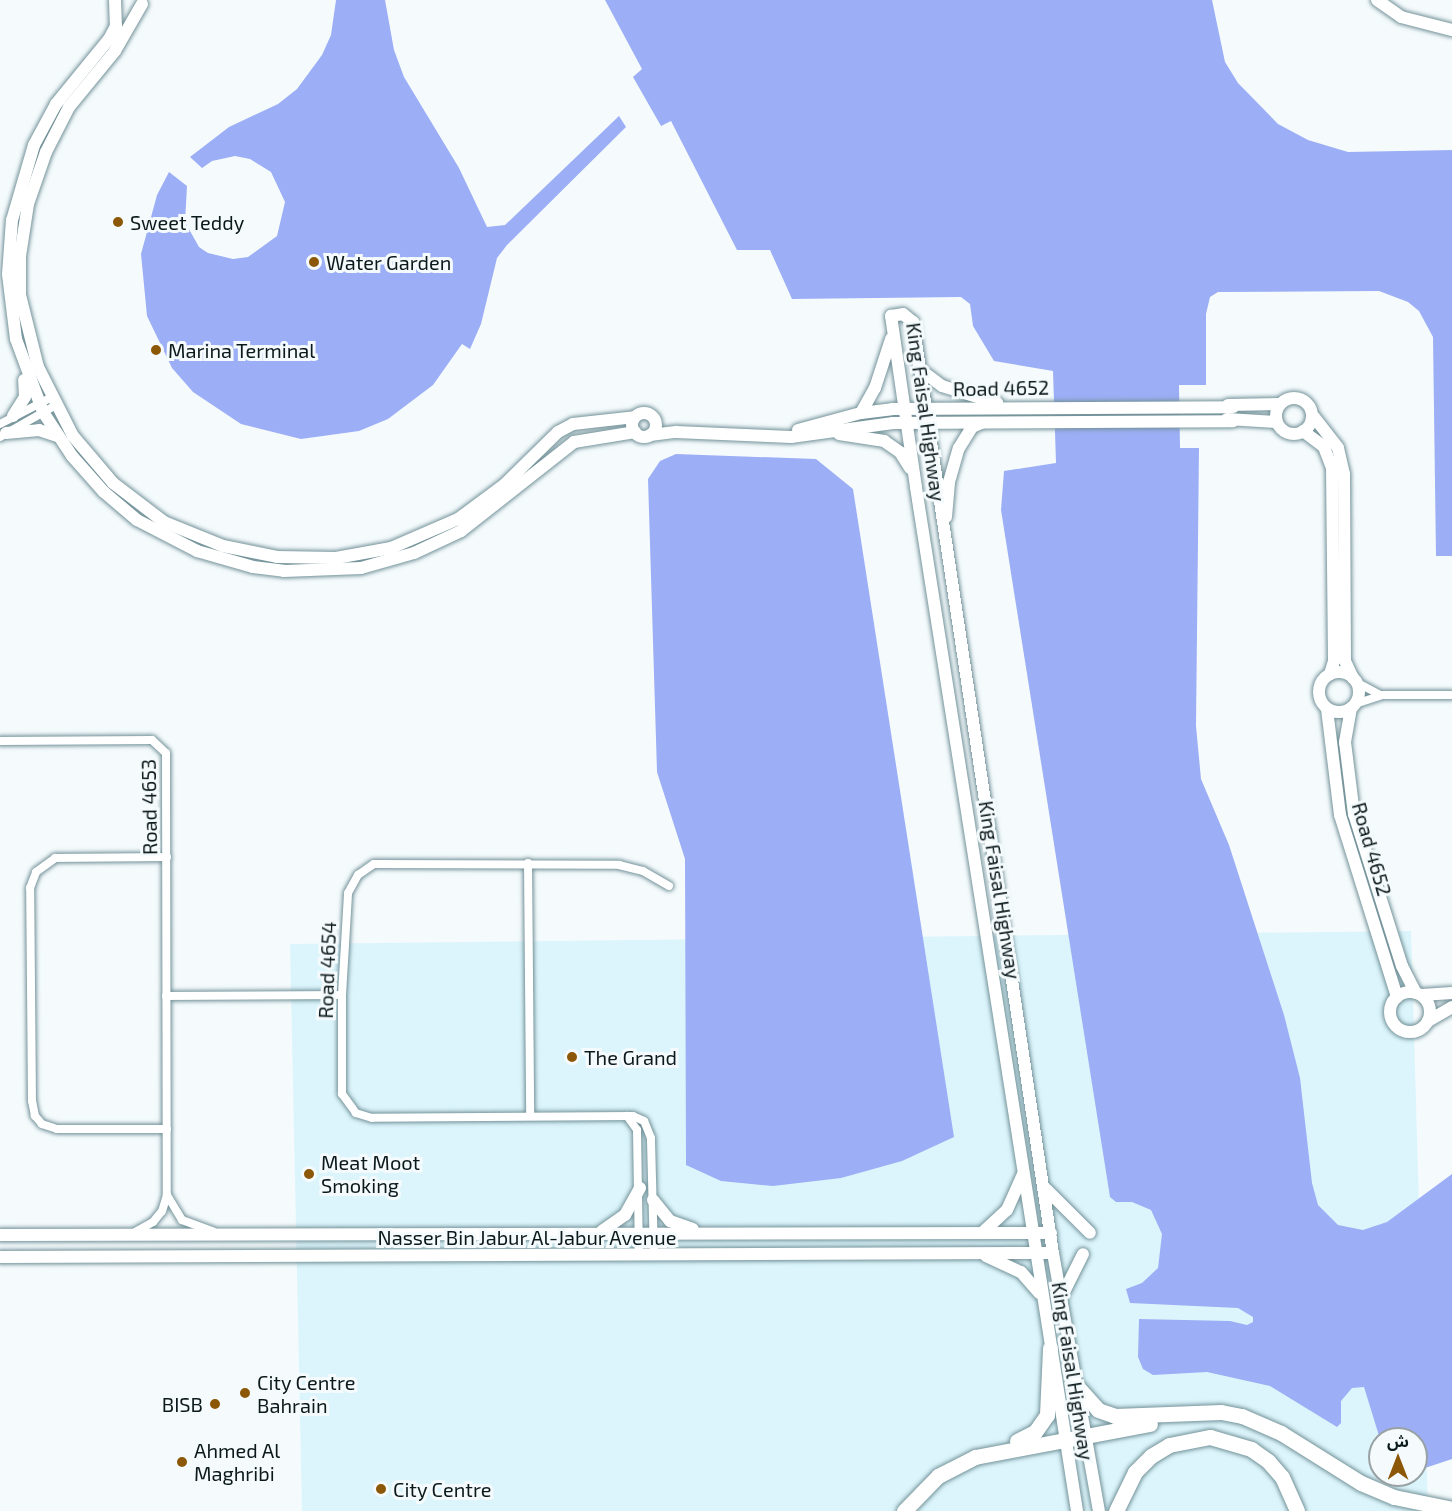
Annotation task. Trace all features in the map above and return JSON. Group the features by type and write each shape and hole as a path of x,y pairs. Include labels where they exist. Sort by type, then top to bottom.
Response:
{"highway":[{"path":"904,1511 938,1476 988,1452 1030,1436 1044,1421 1049,1408 1050,1348"},
{"path":"1074,1383 1098,1410 1115,1416 1221,1412 1242,1416 1281,1433 1325,1463 1394,1497 1452,1509"},
{"path":"988,1452 1084,1438 1197,1414"},
{"path":"1116,1511 1135,1472 1151,1456 1169,1445 1210,1437 1241,1445 1268,1461 1282,1477 1297,1511"}],"street":[{"path":"1377,0 1401,17 1452,30"},
{"path":"115,1 128,8 143,2"},
{"path":"115,1 116,26 45,123 16,200 8,274 11,321 21,358 41,408 58,436 104,492 154,531 222,560 284,572 361,567 438,544 486,515 574,442 653,429 647,414 573,424 558,432 481,504 431,533 372,553 316,560 251,554 196,537 164,522 112,483 73,436 54,401 33,352 20,295 20,256 28,204 46,152 69,107 115,51 143,2"},
{"name":"King Faisal Highway","path":"1077,1511 1041,1296 1024,1164 891,316 903,314 911,318 1046,1189 1060,1299 1099,1511"},
{"path":"861,413 882,370 893,326"},
{"path":"2,431 26,397 21,358"},
{"path":"918,368 942,386 1006,406"},
{"path":"2,431 54,401"},
{"path":"1314,417 1312,427 1303,431 1289,430 1276,422 1275,410 1280,404 1298,402 1314,417 1338,448 1344,474 1345,661 1359,692 1353,706"},
{"name":"Road 4652","path":"770,436 861,413 905,410 1006,406 1233,407 1280,404"},
{"path":"13,416 41,408"},
{"path":"635,417 635,432"},
{"name":"Road 4652","path":"653,429 770,436 819,434 868,424 1020,421 1276,422"},
{"path":"944,535 955,461 966,435 982,422"},
{"path":"2,431 39,430 58,436"},
{"path":"1303,431 1324,447 1332,468 1334,661 1330,674 1319,686 1322,703 1335,712 1383,695 1452,695"},
{"path":"819,434 884,441 908,462 916,487"},
{"path":"1330,674 1338,672 1383,695"},
{"name":"Road 4652","path":"1353,706 1345,742 1354,814 1402,966 1419,994"},
{"name":"Road 4652","path":"1328,709 1340,815 1397,997"},
{"name":"Road 4653","path":"0,741 148,740 160,743 166,757 167,1195 162,1211 153,1222 133,1233"},
{"path":"167,857 55,858 36,872 30,888 32,1101 35,1116 47,1126 57,1129 167,1129"},
{"name":"Road 4654","path":"626,1116 372,1118 356,1113 342,1094 342,995 346,900 350,886 363,871 380,863 627,866 652,875 669,886"},
{"path":"528,863 530,1116"},
{"path":"1452,993 1397,997 1390,1010 1396,1026 1417,1031 1428,1021 1452,1007"},
{"path":"1419,994 1430,1006 1428,1021"},
{"path":"166,996 342,995"},
{"path":"626,1116 637,1130 640,1188 639,1255"},
{"path":"626,1116 644,1121 650,1132 654,1255"},
{"path":"982,1233 1012,1203 1024,1164"},
{"path":"599,1232 625,1215 640,1188"},
{"path":"1046,1189 1090,1233"},
{"path":"167,1195 174,1212 190,1226 224,1233"},
{"path":"653,1200 670,1221 706,1232"},
{"name":"Nasser Bin Jabur Al-Jabur Avenue","path":"4,1235 599,1232 1051,1233"},
{"path":"977,1252 1021,1272 1041,1296"},
{"name":"Nasser Bin Jabur Al-Jabur Avenue","path":"0,1257 1053,1253"},
{"path":"1060,1299 1083,1254"}],"shaded area":[{"path":"1411,931 1426,1427 1368,1427 1368,1487 1427,1487 1428,1511 302,1511 290,944"}],"water":[{"path":"336,0 385,0 394,50 404,77 459,168 487,227 505,225 619,116 626,127 507,245 497,258 481,324 470,349 462,344 433,385 388,419 359,431 301,439 241,424 193,392 172,368 147,316 141,254 157,195 169,172 187,186 185,222 199,247 208,253 233,259 248,257 277,236 285,202 271,172 250,159 235,156 212,161 202,168 190,157 229,127 278,104 297,89 322,55 331,35"},
{"path":"605,0 1212,0 1225,62 1238,83 1278,124 1308,140 1348,152 1452,150 1452,556 1436,556 1433,337 1419,311 1408,302 1379,291 1218,292 1210,297 1206,314 1206,385 1179,385 1180,448 1199,448 1196,726 1201,779 1229,845 1284,1015 1300,1078 1312,1183 1318,1205 1338,1225 1363,1230 1387,1222 1452,1174 1452,1459 1428,1467 1428,1427 1376,1427 1364,1387 1352,1388 1341,1401 1341,1423 1337,1427 1270,1386 1207,1372 1153,1375 1143,1369 1138,1357 1139,1319 1230,1321 1247,1325 1253,1322 1253,1317 1238,1308 1130,1303 1126,1289 1142,1283 1158,1268 1162,1234 1151,1210 1132,1202 1116,1202 1110,1197 1001,510 1004,471 1056,463 1053,371 994,361 973,326 970,304 961,297 792,299 770,250 737,250 671,121 661,126 633,77 642,69"},
{"path":"676,454 816,459 853,489 954,1137 902,1161 841,1178 773,1186 721,1181 686,1165 685,859 657,772 648,479 660,461"}],"place":[{"name":"Sweet Teddy","path":"118,222"},
{"name":"Water Garden","path":"314,262"},
{"name":"Marina Terminal","path":"156,350"},
{"name":"The Grand","path":"572,1057"},
{"name":"Meat Moot Smoking","path":"309,1174"},
{"name":"City Centre Bahrain","path":"245,1393"},
{"name":"BISB","path":"215,1404"},
{"name":"Ahmed Al Maghribi","path":"182,1462"},
{"name":"City Centre","path":"381,1489"}]}
